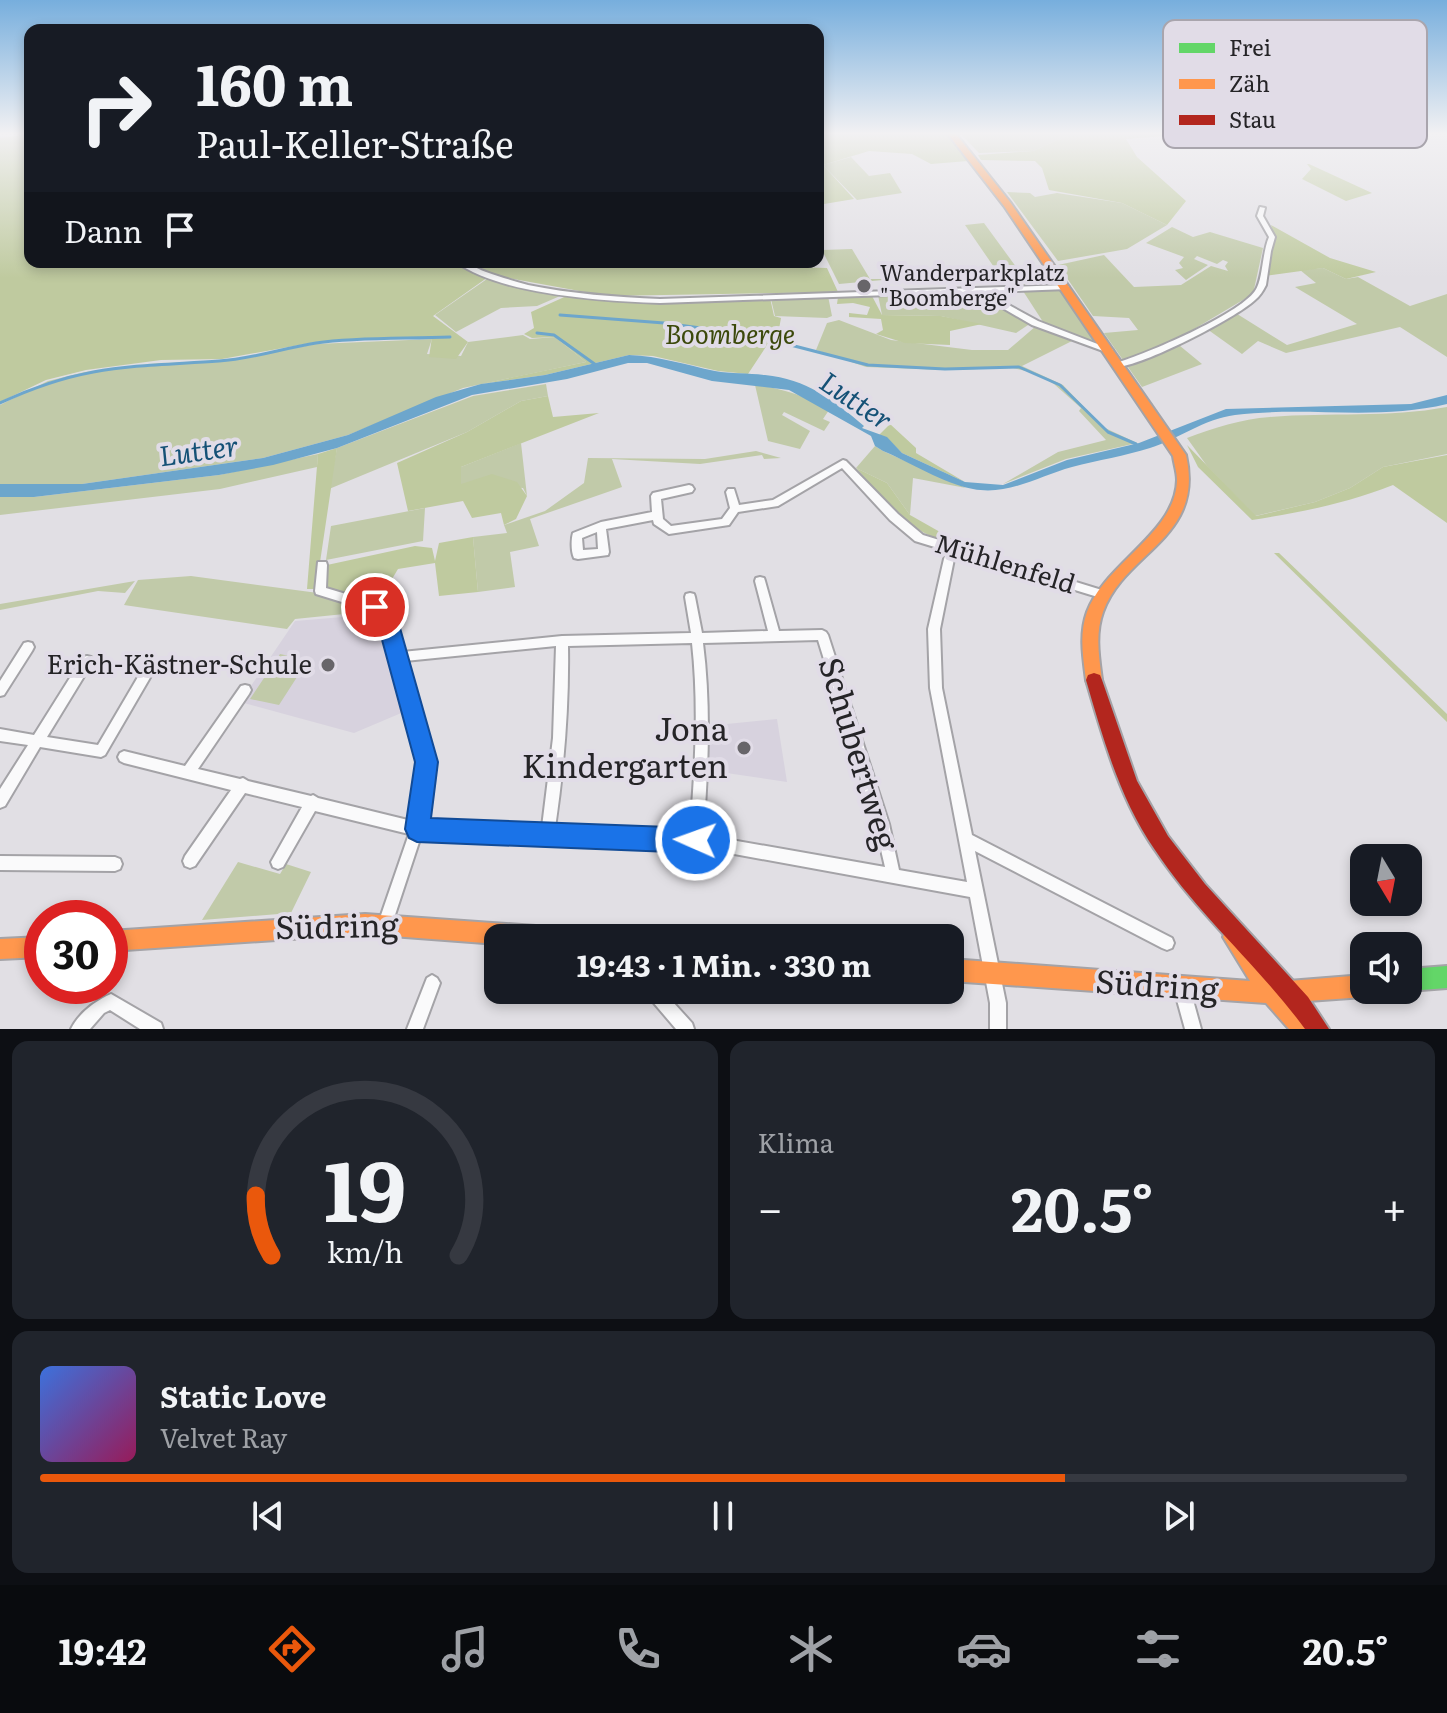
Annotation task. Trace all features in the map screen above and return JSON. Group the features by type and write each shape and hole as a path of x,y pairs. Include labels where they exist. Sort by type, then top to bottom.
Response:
{"street":[{"path":"987,182 1065,287 1173,444 1186,479 1181,503 1167,523 1124,564 1101,594 1091,620 1088,646 1092,674 1151,827 1175,864 1220,917 1271,993 1304,1029"},
{"path":"1119,365 1212,324 1256,296 1261,288 1262,265 1272,237 1260,216 1262,208"},
{"path":"472,268 486,275 605,299 660,301 1065,287"},
{"path":"978,290 1035,323 1109,350"},
{"name":"Mühlenfeld","path":"735,509 775,503 843,463 894,517 919,538 1101,594"},
{"path":"689,489 658,494 658,521 669,530 725,522 735,509 731,492"},
{"path":"601,526 657,515"},
{"name":"Mühlenfeld","path":"949,559 934,629 936,688 993,974 998,1029"},
{"path":"322,565 320,591 375,607 388,621 427,762 417,829 385,924"},
{"path":"398,657 562,641 775,636 760,581"},
{"path":"690,597 699,638 702,769 696,840"},
{"name":"Schubertweg","path":"775,636 822,635 882,824 893,873"},
{"path":"547,835 560,752 562,641"},
{"path":"0,691 28,647"},
{"path":"0,801 87,661"},
{"path":"0,735 101,751 149,669"},
{"path":"189,771 245,690"},
{"path":"124,757 417,829 696,840 893,873 976,891"},
{"path":"190,861 243,784"},
{"path":"278,862 313,802"},
{"path":"966,839 1167,943"},
{"path":"0,863 115,864"},
{"path":"1220,917 1269,963 1318,1029"},
{"name":"Südring","path":"128,940 296,926 385,924 484,932"},
{"path":"0,949 24,948"},
{"name":"Südring","path":"964,971 1271,993 1350,987"},
{"path":"1422,979 1447,977"},
{"path":"415,1029 432,983"},
{"path":"1182,989 1193,1029"},
{"path":"79,1029 99,1008 111,1002 155,1029"},
{"path":"664,1004 686,1029"}],"shaded area":[{"name":"Erich-Kästner-Schule","path":"367,615 380,627 406,711 354,733 240,702 295,621"},
{"name":"Jona Kindergarten","path":"777,719 787,782 706,770 707,726"}],"green space":[{"name":"Boomberge","path":"0,182 24,182 24,268 824,268 827,268 838,292 607,296 491,275 433,316 468,342 456,359 429,357 432,337 316,342 222,359 161,360 86,370 46,380 0,402"},
{"path":"824,182 839,182 854,199 824,204"},
{"path":"840,182 895,182 902,193 857,200"},
{"path":"1046,182 1165,182 1186,201 1167,225 1122,203 1049,190"},
{"path":"1308,182 1348,182 1372,193 1346,201"},
{"path":"1007,192 1030,193 1035,197 1057,193 1122,203 1167,225 1127,249 1058,261"},
{"path":"984,223 1030,286 1007,286 965,225"},
{"path":"1271,225 1330,258 1376,272 1346,279 1323,268 1264,276 1274,238"},
{"path":"1172,227 1193,237 1210,232 1263,248 1253,294 1174,341 1202,364 1142,387 1104,333 1138,330 1129,318 1093,316 1058,265 1104,255 1134,287 1181,285 1211,266 1228,271 1225,266 1228,262 1223,260 1217,264 1197,256 1194,259 1208,265 1186,280 1175,270 1183,268 1179,263 1184,257 1146,243"},
{"path":"852,249 870,279 885,279 892,290 883,280 839,284 824,250"},
{"path":"1323,268 1346,279 1358,277 1410,306 1447,294 1447,357 1400,327 1286,353 1258,341 1242,354 1207,329 1234,312 1287,345 1357,324 1295,287 1316,283 1300,270"},
{"path":"487,279 567,293 537,306 501,308 456,332 435,315"},
{"path":"1023,291 1060,291 1099,345 1045,325"},
{"path":"978,293 1031,323 1016,333 941,316 882,315 878,295"},
{"name":"Boomberge","path":"571,294 605,301 770,298 774,316 781,318 777,340 771,339 748,374 718,371 653,356 629,355 545,375 481,384 586,362 555,337 532,338 524,334 534,328 531,312"},
{"path":"828,296 832,316 827,318 775,316 771,299"},
{"path":"872,296 882,315 941,316 982,324 950,331 950,345 905,343 876,334 883,330 881,319 849,317 849,313 867,315 870,307 853,303 837,304 838,297"},
{"path":"839,320 891,340 972,350 1008,350 1036,326 1072,341 1022,366 1063,385 1103,427 1137,443 1066,459 1003,484 1058,452 1106,440 1079,411 1081,408 1054,384 1035,373 1013,368 945,370 866,367 816,350 827,323"},
{"path":"523,335 530,339 555,337 586,362 463,388 348,435 263,458 82,484 0,484 0,405 48,381 85,372 159,363 221,362 316,344 432,339 427,354 461,356 468,342"},
{"path":"546,384 548,396 521,401 467,432 329,489 337,448 473,396"},
{"path":"755,385 811,400 829,410 823,419 830,422 824,431 784,412 782,415 810,431 800,449 768,441"},
{"path":"548,396 553,417 599,413 461,467 461,484 492,474 517,482 527,496 516,519 504,525 501,513 472,518 463,501 408,511 397,463 467,432 521,401"},
{"path":"1447,407 1447,454 1383,467 1350,488 1315,502 1255,516 1207,466 1187,438 1228,424 1259,418 1403,412"},
{"path":"890,424 916,448 916,453 965,482 902,453 887,438 879,435"},
{"path":"521,443 527,496 523,488 460,484 461,467"},
{"path":"1187,445 1256,516 1315,502 1350,488 1383,467 1447,455 1447,523 1393,485 1323,507 1252,520 1198,467"},
{"path":"875,446 966,488 913,478 910,515 887,483 856,468"},
{"path":"337,448 316,589 307,589 318,454"},
{"path":"756,451 781,458 764,459 762,455 700,464 612,459 622,487 530,519 539,546 510,552 515,587 478,592 473,537 507,533 504,525 545,511 584,483 588,458 705,459"},
{"path":"318,454 317,467 220,489 0,515 0,497 34,497 219,475"},
{"path":"856,468 887,483 910,515 970,549 917,529 893,509"},
{"path":"425,508 423,541 326,560 331,526"},
{"path":"473,537 478,592 439,596 435,563 398,569 377,604 325,589 327,565 415,546 432,548 435,561 439,543"},
{"path":"1274,553 1279,553 1447,714 1447,722"},
{"path":"191,576 318,593 374,611 295,619 287,629 124,605 138,580"},
{"path":"135,581 125,593 98,591 0,610 0,604"},
{"path":"280,654 308,660 279,705 250,699"},
{"path":"238,862 280,874 286,864 311,872 291,913 202,920"}],"water":[{"path":"629,355 727,373 765,375 794,381 830,399 864,426 862,428 887,437 902,453 965,482 1003,485 1067,460 1139,443 1226,409 1411,404 1447,395 1447,404 1394,412 1288,412 1224,417 1150,448 1072,467 1011,487 986,490 950,482 883,451 875,446 871,436 789,390 712,381 647,363 628,363 567,379 472,395 337,448 273,465 219,475 34,497 0,497 0,484 82,484 263,458 348,435 436,397 481,384 545,375"}],"waterway":[{"name":"Lutter","path":"560,315 664,323 752,335 868,365 945,369 1019,367 1060,385 1108,432 1136,444"},
{"path":"537,333 554,335 596,365"},
{"path":"0,403 57,381 108,370 231,360 333,341 450,337"}],"traffic: fast":[{"path":"1422,979 1447,977"}],"traffic: slow":[{"path":"990,182 1179,455 1183,486 1175,512 1160,533 1107,589 1095,613 1090,642 1094,680"},
{"path":"128,940 365,924 484,932"},
{"path":"1233,937 1271,993 1304,1029"},
{"path":"0,949 24,948"},
{"path":"964,971 1271,993 1350,987"}],"traffic: jam":[{"path":"1094,680 1130,786 1161,843 1198,891 1281,981 1318,1029"}],"place":[{"name":"Wanderparkplatz \"Boomberge\"","path":"864,286"},
{"name":"Erich-Kästner-Schule","path":"328,665"},
{"name":"Jona Kindergarten","path":"744,748"}],"route":[{"path":"375,607 388,621 427,762 417,829 696,840"}]}
